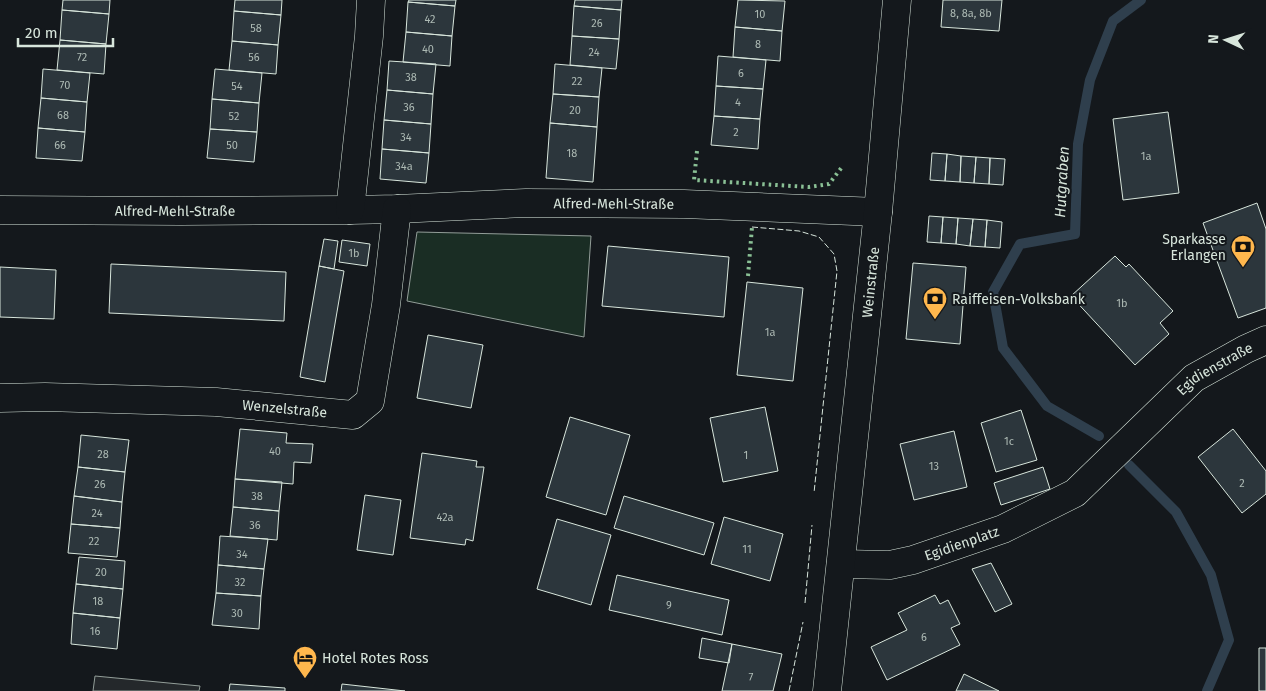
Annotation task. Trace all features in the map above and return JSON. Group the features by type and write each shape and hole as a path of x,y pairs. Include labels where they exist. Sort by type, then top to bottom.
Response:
{"street":[{"path":"350,210 369,36 371,0"},
{"name":"Weinstraße","path":"841,564 878,212 897,0"},
{"name":"Alfred-Mehl-Straße","path":"0,210 350,210 526,202 684,204 878,212"},
{"name":"Wenzelstraße","path":"0,398 45,397 216,402 354,415 370,401 386,305 397,209"},
{"name":"Egidienstraße","path":"1167,404 1194,378 1266,340"},
{"name":"Egidienplatz","path":"841,564 898,564 1004,529 1075,493 1167,404"},
{"path":"827,691 841,564"}],"green space":[{"path":"417,232 591,236 584,337 407,301"}],"shaded area":[{"path":"95,676 200,686 199,691 93,691"}],"building":[{"path":"63,0 110,0 109,14 62,10"},
{"path":"235,0 282,0 281,15 234,11"},
{"path":"409,0 456,0 455,6 408,2"},
{"path":"575,0 622,0 621,10 574,6"},
{"path":"738,0 785,1 782,31 735,27"},
{"path":"943,0 1002,0 999,31 941,27"},
{"path":"408,2 455,6 452,36 406,32"},
{"path":"574,6 621,10 619,39 572,36"},
{"path":"62,10 109,14 106,44 60,40"},
{"path":"234,11 281,15 278,45 232,41"},
{"path":"735,27 782,31 780,61 733,57"},
{"path":"406,32 452,36 450,66 403,62"},
{"path":"572,36 619,39 616,69 570,65"},
{"path":"60,40 106,44 104,74 57,70"},
{"path":"232,41 278,45 276,74 229,70"},
{"path":"718,56 766,60 763,89 716,86"},
{"path":"389,61 436,64 433,94 387,90"},
{"path":"555,64 602,68 599,97 553,94"},
{"path":"43,69 90,73 87,102 41,98"},
{"path":"215,69 262,73 259,103 212,99"},
{"path":"716,86 763,89 760,119 714,116"},
{"path":"387,90 433,94 431,124 384,120"},
{"path":"553,94 599,97 597,127 550,123"},
{"path":"41,98 87,102 85,132 38,128"},
{"path":"212,99 259,103 257,132 210,129"},
{"path":"1168,112 1179,193 1123,200 1113,119"},
{"path":"714,116 760,119 758,149 711,145"},
{"path":"384,120 431,124 429,153 382,149"},
{"path":"550,123 597,127 593,182 546,178"},
{"path":"38,128 85,132 82,161 36,158"},
{"path":"210,129 257,132 254,162 207,158"},
{"path":"382,149 429,153 426,183 380,179"},
{"path":"932,153 947,154 945,181 930,180"},
{"path":"947,154 961,156 960,182 945,181"},
{"path":"961,156 976,157 974,183 960,182"},
{"path":"976,157 990,158 989,184 974,183"},
{"path":"990,158 1005,159 1003,185 989,184"},
{"name":"Sparkasse Erlangen","path":"1257,203 1266,229 1266,308 1238,318 1203,223"},
{"path":"929,216 943,217 941,243 927,242"},
{"path":"943,217 958,218 956,244 941,243"},
{"path":"958,218 973,219 970,246 956,244"},
{"path":"973,219 987,220 985,247 970,246"},
{"path":"987,220 1002,222 1000,248 985,247"},
{"path":"324,239 338,241 334,269 319,266"},
{"path":"342,240 370,244 367,266 339,262"},
{"path":"608,246 729,257 724,317 602,306"},
{"path":"1115,256 1126,267 1129,264 1173,311 1160,323 1169,334 1135,365 1071,296"},
{"name":"Raiffeisen-Volksbank","path":"913,263 966,267 960,344 906,339"},
{"path":"111,264 286,272 284,321 109,313"},
{"path":"319,266 344,271 325,382 300,377"},
{"path":"0,267 56,270 54,319 0,317"},
{"path":"747,282 803,288 793,381 737,375"},
{"path":"428,335 483,345 471,408 417,398"},
{"path":"765,407 778,471 723,482 710,418"},
{"path":"1021,410 1037,460 996,472 981,423"},
{"path":"570,417 630,435 606,515 546,497"},
{"path":"240,429 287,433 286,443 313,444 311,463 294,462 293,484 235,479"},
{"path":"1233,429 1266,471 1266,494 1242,513 1198,457"},
{"path":"954,431 967,487 914,500 900,444"},
{"path":"81,435 129,440 125,472 78,467"},
{"path":"422,453 477,461 476,467 484,467 473,541 466,539 465,545 410,538"},
{"path":"78,467 125,472 122,502 74,496"},
{"path":"1043,467 1050,489 1001,505 994,483"},
{"path":"235,479 282,482 279,511 233,507"},
{"path":"365,495 401,500 393,555 357,550"},
{"path":"74,496 122,502 120,528 71,524"},
{"path":"624,496 714,523 704,555 614,528"},
{"path":"233,507 279,511 277,540 230,536"},
{"path":"724,517 783,534 770,581 711,564"},
{"path":"557,519 611,535 591,605 537,589"},
{"path":"71,524 120,528 117,557 68,553"},
{"path":"220,536 268,539 264,569 218,565"},
{"path":"79,557 125,561 123,589 76,584"},
{"path":"991,563 1012,604 995,612 972,569"},
{"path":"218,565 264,569 261,596 216,593"},
{"path":"617,575 729,600 722,635 609,610"},
{"path":"76,584 123,589 120,618 73,613"},
{"path":"216,593 261,596 259,629 212,625"},
{"path":"935,595 940,604 948,600 960,624 951,628 960,645 887,680 871,647 907,630 898,613"},
{"path":"73,613 120,618 117,649 71,644"},
{"path":"702,638 732,644 729,663 699,658"},
{"path":"732,644 782,654 773,691 722,691"},
{"path":"1259,648 1266,648 1266,691 1259,691"},
{"path":"964,674 999,691 956,691"},
{"path":"230,684 285,688 285,691 229,691"},
{"path":"342,684 405,691 341,691"}],"waterway":[{"name":"Hutgraben","path":"1099,436 1047,406 1003,348 993,292 1020,244 1075,234 1078,144 1090,80 1113,21 1141,0"},
{"name":"Hutgraben","path":"1129,465 1176,512 1211,575 1229,640 1207,691"}],"hedge":[{"path":"697,151 694,180 809,187 829,184 842,167"},
{"path":"748,276 752,227"}],"fence":[{"path":"752,227 799,231 819,237 834,254 837,271 814,493"},
{"path":"805,603 812,525"},
{"path":"789,691 803,622"}],"place":[{"name":"Sparkasse Erlangen","path":"1243,268"},
{"name":"Raiffeisen-Volksbank","path":"935,320"},
{"name":"Hotel Rotes Ross","path":"305,679"}]}
